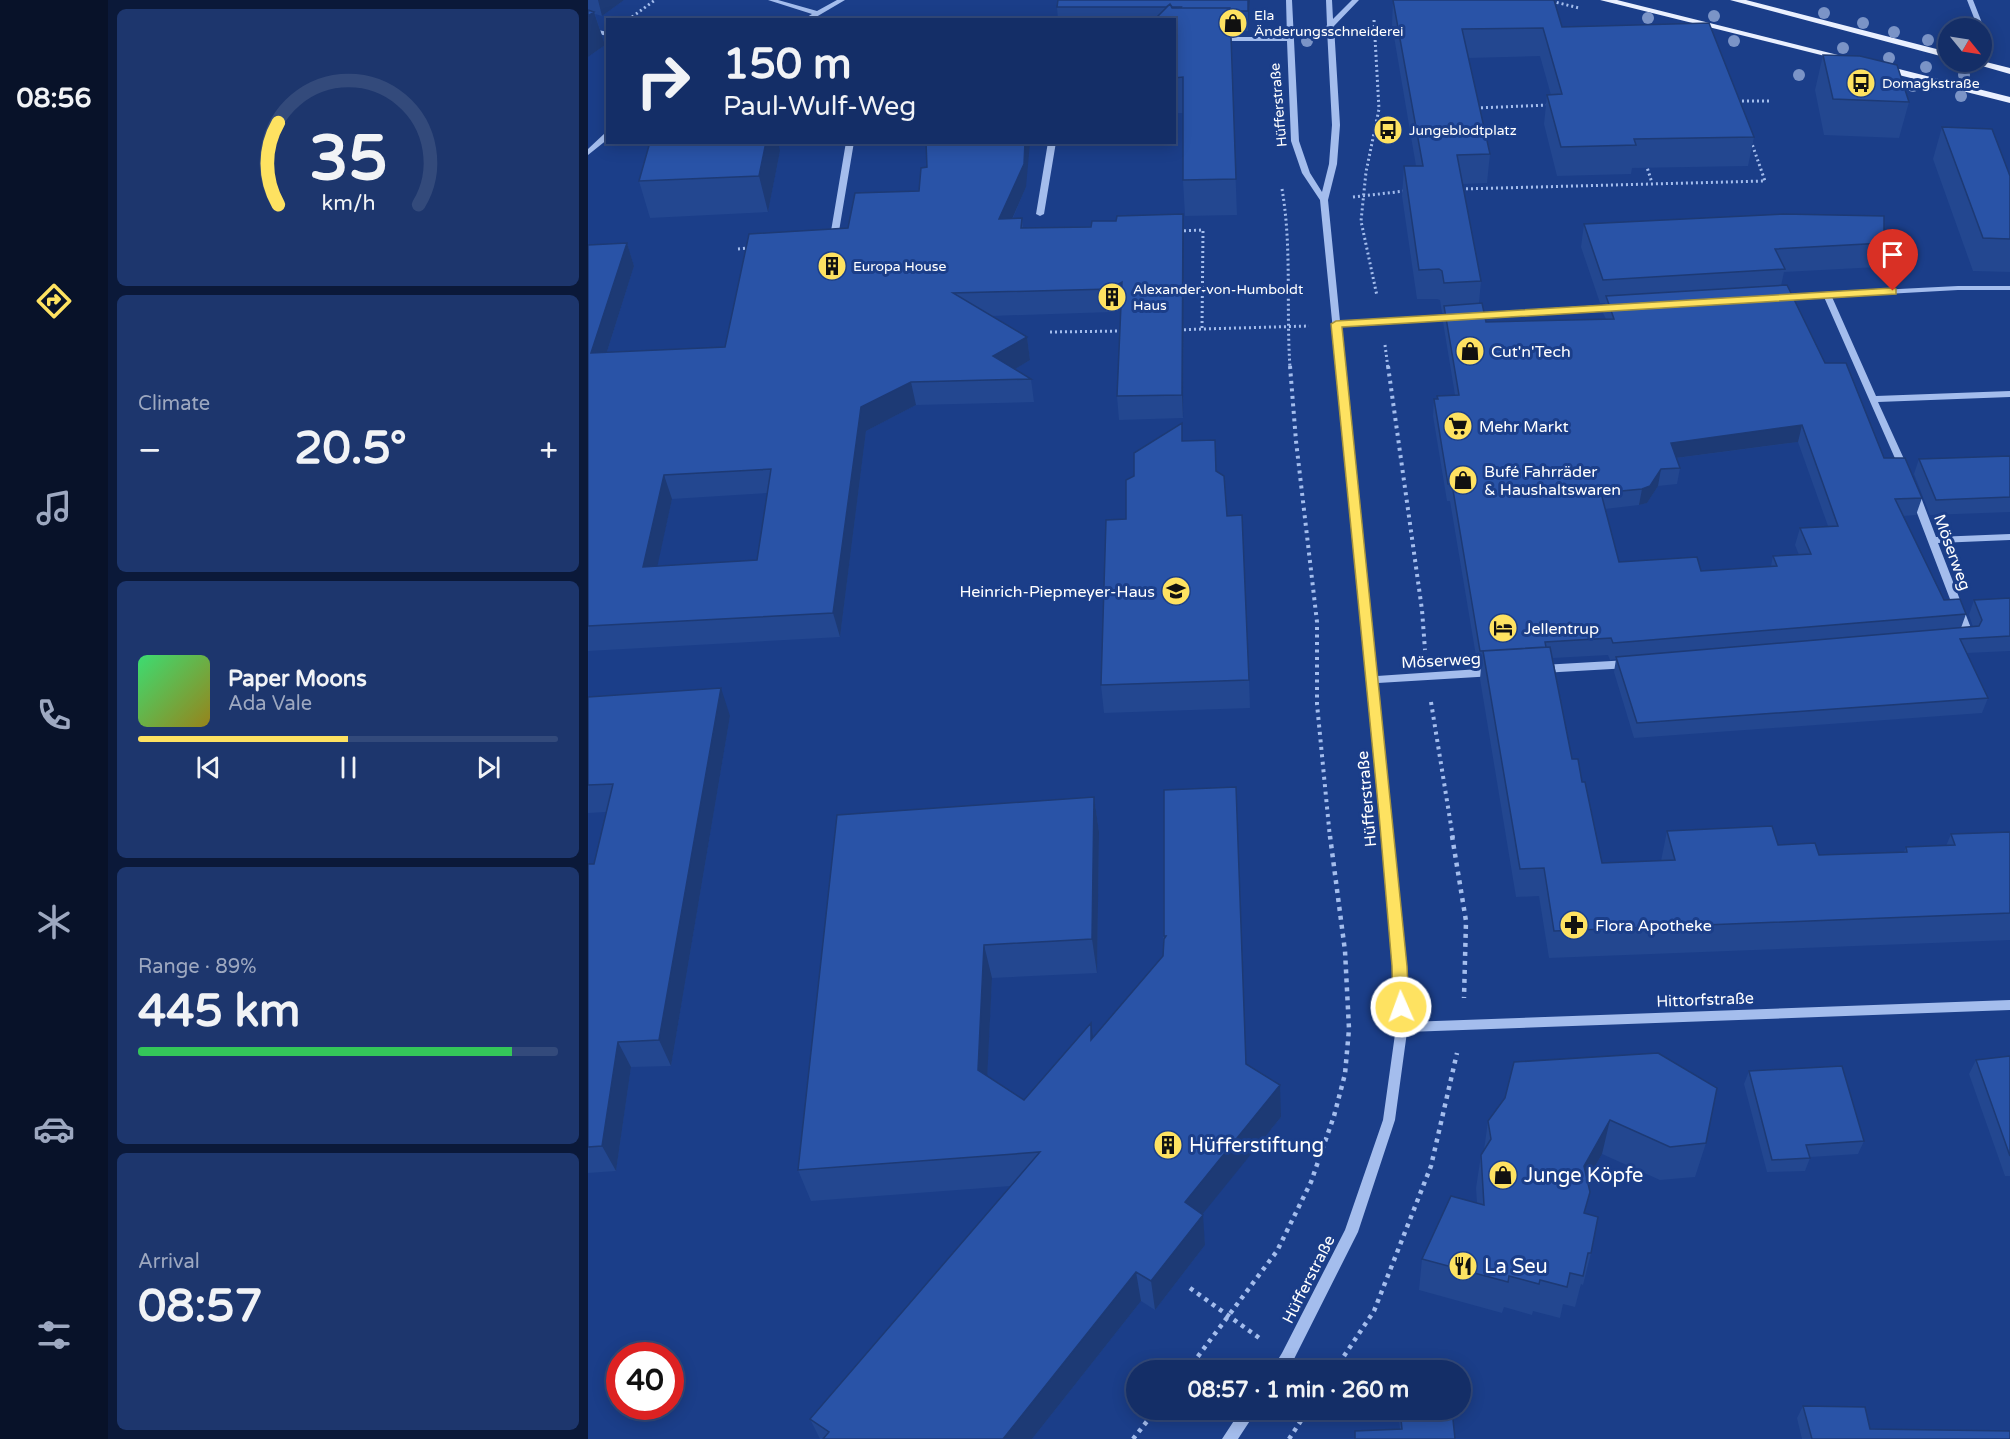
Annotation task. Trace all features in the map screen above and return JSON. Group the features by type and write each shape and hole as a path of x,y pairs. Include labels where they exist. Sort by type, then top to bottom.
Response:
{"main road":[{"path":"1605,0 2010,100"},
{"path":"1735,0 1938,52"},
{"path":"1992,67 2010,71"}],"street":[{"path":"771,0 817,14"},
{"path":"809,18 842,0"},
{"name":"Hüfferstraße","path":"1289,0 1295,141 1306,173 1324,201"},
{"name":"Hüfferstraße","path":"1287,1358 1352,1232 1389,1120 1402,1027 1400,966 1324,201 1333,164 1336,125 1329,0"},
{"path":"1329,27 1356,0"},
{"path":"1970,0 1977,18"},
{"path":"588,30 606,34"},
{"path":"1209,39 1290,39"},
{"path":"588,153 606,137"},
{"path":"832,245 850,144"},
{"path":"1040,214 1052,144"},
{"path":"1768,298 1958,288 2010,288"},
{"name":"Möserweg","path":"1827,294 1934,540 1946,579 1969,636 1957,637"},
{"path":"1336,324 1628,307"},
{"path":"1873,399 2010,394"},
{"path":"1934,540 2010,537"},
{"path":"1531,670 1635,664"},
{"name":"Möserweg","path":"1372,680 1508,671"},
{"name":"Hittorfstraße","path":"1402,1027 2010,1005"},
{"path":"1229,1439 1243,1420"}],"path":[{"path":"631,18 655,0"},
{"path":"1739,111 1736,101 1772,101"},
{"path":"1470,108 1560,105"},
{"path":"1458,189 1765,181 1750,141"},
{"path":"1646,163 1652,183"},
{"path":"1195,1360 1277,1251 1311,1182 1334,1116 1345,1074 1349,1029 1345,951 1317,715 1317,622 1296,441 1287,327 1287,217 1281,183"},
{"path":"1324,201 1412,190"},
{"path":"1170,231 1203,230 1202,329"},
{"path":"738,249 750,248"},
{"path":"1179,330 1336,324"},
{"path":"1050,332 1132,331"},
{"path":"1190,1288 1287,1358"},
{"path":"1134,1439 1148,1420"},
{"path":"1289,1439 1301,1420"}],"building":[{"path":"1058,0 1248,0 1248,11 1230,11 1230,8 1180,8 1172,7 1170,4 1166,7 1057,7"},
{"path":"1393,0 1554,0 1562,27 1709,23 1754,137 1634,139 1636,145 1561,147 1547,95 1562,94 1543,28 1462,29 1490,154 1457,155 1481,281 1444,283 1442,271 1439,269 1419,270 1404,166 1423,166"},
{"path":"1170,4 1172,8 1230,8 1236,179 1183,180 1183,77 1176,78 1176,18 1156,18"},
{"path":"1823,55 1860,56 1897,65 1909,102 1833,99"},
{"path":"1942,127 1992,129 2010,176 2010,239 1983,238"},
{"path":"649,144 766,144 759,176 639,181"},
{"path":"926,144 1025,144 1024,164 999,219 1022,218 1021,228 1091,227 1092,221 1116,221 1117,216 1183,214 1182,395 1117,396 1122,282 1110,289 953,293 1027,337 993,356 1031,379 911,382 861,407 833,613 588,626 588,245 627,243 591,353 725,347 749,234 848,228 855,193 919,191 921,168 927,167","holes":["771,469 757,560 643,567 664,475"]},
{"path":"1783,214 1884,216 1884,243 1775,249 1785,269 1603,280 1584,224"},
{"path":"1787,285 1825,363 1846,363 1884,458 1905,458 1922,498 1895,499 1944,600 1960,599 1966,614 1613,643 1611,638 1545,642 1546,647 1480,651 1452,484 1448,484 1434,399 1438,399 1437,396 1459,395 1444,306 1482,303 1486,322 1614,319 1606,296","holes":["1802,425 1838,526 1800,528 1811,554 1773,556 1777,566 1701,571 1697,557 1619,562 1601,493 1642,489 1650,486 1661,469 1680,468 1671,443"]},
{"name":"Heinrich-Piepmeyer-Haus","path":"1182,423 1182,441 1215,440 1216,471 1224,476 1227,516 1242,515 1249,680 1101,685 1106,520 1126,519 1126,480 1134,476 1134,453"},
{"path":"2010,456 2010,497 1936,500 1919,459"},
{"path":"2010,598 2010,636 1960,639 1988,698 1637,723 1616,657 1979,626 1982,620 1974,600"},
{"path":"1550,647 1572,759 1578,759 1582,782 1585,782 1602,863 1675,860 1667,831 1772,826 1778,845 1815,843 1819,855 1907,852 1906,847 1955,845 1951,834 2010,832 2010,913 1554,931 1544,868 1520,869 1483,651"},
{"path":"721,688 659,1040 618,1042 602,1146 588,1147 588,864 594,864 613,784 588,785 588,697"},
{"path":"1236,787 1246,1064 1280,1085 1185,1202 1203,1215 1151,1281 1136,1272 1003,1439 823,1439 829,1432 810,1419 1040,1152 798,1170 837,815 1094,797 1092,939 984,945 978,1070 1024,1100 1091,1023 1091,1040 1163,956 1166,936 1164,936 1164,790"},
{"path":"1658,1053 1717,1088 1706,1143 1670,1147 1610,1120 1584,1166 1590,1192 1584,1213 1598,1217 1591,1253 1588,1253 1583,1276 1570,1273 1567,1287 1540,1280 1539,1284 1509,1276 1508,1282 1422,1259 1451,1196 1484,1205 1481,1155 1491,1139 1488,1121 1505,1098 1514,1062"},
{"path":"2010,1056 2010,1156 1976,1060"},
{"path":"1842,1066 1864,1141 1806,1145 1810,1158 1772,1160 1749,1071"},
{"path":"1803,1406 1865,1407 1870,1429 2010,1431 2010,1439 1812,1439"},
{"path":"1401,1420 1453,1420 1455,1439 1355,1439 1355,1431 1402,1429"}],"place":[{"name":"Ela Änderungsschneiderei","path":"1233,23"},
{"name":"Domagkstraße","path":"1861,83"},
{"name":"Jungeblodtplatz","path":"1388,130"},
{"name":"Europa House","path":"832,266"},
{"name":"Alexander-von-Humboldt Haus","path":"1112,297"},
{"name":"Cut'n'Tech","path":"1470,351"},
{"name":"Mehr Markt","path":"1458,426"},
{"name":"Bufé Fahrräder & Haushaltswaren","path":"1463,480"},
{"name":"Heinrich-Piepmeyer-Haus","path":"1176,591"},
{"name":"Jellentrup","path":"1503,628"},
{"name":"Flora Apotheke","path":"1574,925"},
{"name":"Hüfferstiftung","path":"1168,1145"},
{"name":"Junge Köpfe","path":"1503,1175"},
{"name":"La Seu","path":"1463,1266"}],"route":[{"path":"1401,1007 1400,966 1386,814 1336,324 1893,291"}]}
